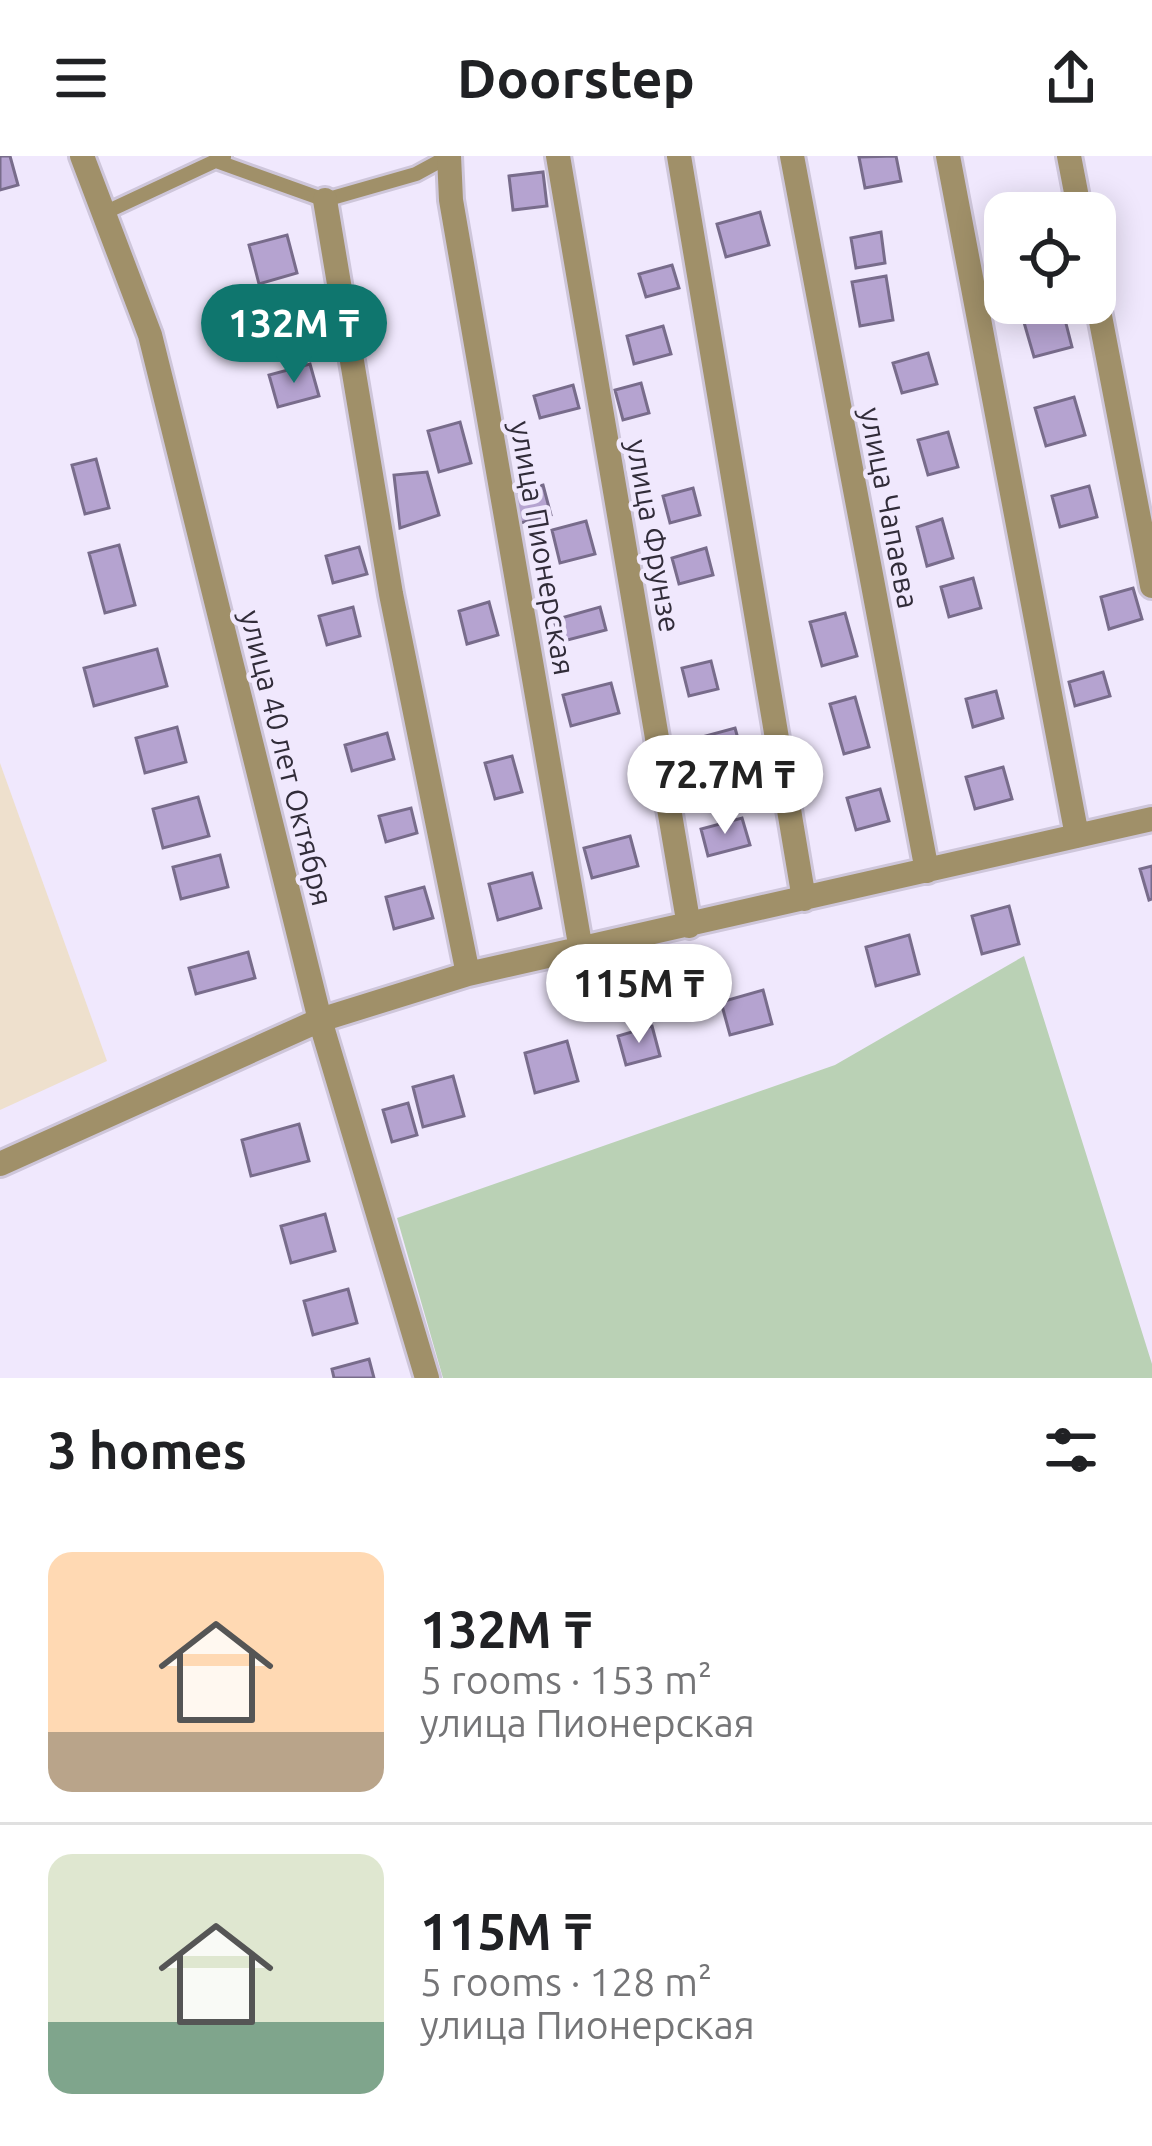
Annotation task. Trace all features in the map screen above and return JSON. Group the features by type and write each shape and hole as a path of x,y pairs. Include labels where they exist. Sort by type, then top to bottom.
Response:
{"street":[{"name":"улица 40 лет Октября","path":"82,156 150,334 320,1020 427,1378"},
{"name":"улица Пионерская","path":"449,156 455,223 581,950"},
{"name":"улица Фрунзе","path":"558,156 689,926"},
{"path":"679,156 804,899"},
{"name":"улица Чапаева","path":"792,156 927,871"},
{"path":"948,156 1077,836"},
{"path":"1069,156 1076,192"},
{"path":"325,200 392,594 468,974"},
{"path":"1102,324 1152,586"},
{"path":"0,1164 320,1020 468,974 1152,819"}],"lane":[{"path":"104,214 221,159 325,200 416,174 449,156"}],"shaded area":[{"path":"0,763 107,1061 0,1110"}],"green space":[{"path":"1024,956 1152,1364 1152,1378 443,1378 397,1218 835,1065"}],"building":[{"path":"0,156 10,156 18,185 0,190"},
{"path":"896,156 901,181 865,188 859,157"},
{"path":"543,172 547,206 513,210 509,176"},
{"path":"760,212 769,245 726,257 717,224"},
{"path":"881,232 885,263 856,268 851,238"},
{"path":"287,235 297,273 259,284 249,245"},
{"path":"672,265 679,288 646,297 639,274"},
{"path":"886,276 893,320 860,326 852,282"},
{"path":"1024,324 1066,324 1072,347 1034,357"},
{"path":"663,326 671,354 634,364 627,336"},
{"path":"928,353 937,384 902,393 893,363"},
{"path":"310,364 319,396 278,407 269,375"},
{"path":"641,383 649,413 623,420 615,390"},
{"path":"573,385 579,408 540,418 534,396"},
{"path":"1074,397 1085,435 1046,446 1035,408"},
{"path":"460,422 471,463 439,472 428,431"},
{"path":"948,432 958,467 928,475 918,440"},
{"path":"96,459 109,508 85,514 72,465"},
{"path":"427,472 439,515 400,528 394,475"},
{"path":"543,485 551,515 513,525 505,495"},
{"path":"1089,486 1097,517 1060,527 1052,496"},
{"path":"693,488 700,515 670,523 663,496"},
{"path":"942,519 953,558 927,566 917,527"},
{"path":"586,521 595,554 560,563 552,530"},
{"path":"119,545 135,605 105,613 89,553"},
{"path":"359,547 367,574 333,583 326,556"},
{"path":"706,548 713,575 679,584 672,558"},
{"path":"973,578 981,608 949,617 941,587"},
{"path":"1133,588 1142,619 1109,629 1101,597"},
{"path":"489,602 498,635 467,644 459,611"},
{"path":"353,607 360,636 327,645 319,616"},
{"path":"600,607 606,630 560,642 554,620"},
{"path":"845,613 857,656 822,666 810,622"},
{"path":"157,649 167,686 94,706 84,668"},
{"path":"711,661 718,689 689,696 682,668"},
{"path":"1103,672 1110,696 1075,706 1069,682"},
{"path":"611,683 619,713 571,726 563,695"},
{"path":"996,691 1003,718 973,727 966,699"},
{"path":"855,697 869,747 844,754 830,704"},
{"path":"177,727 186,762 145,773 136,738"},
{"path":"735,728 742,753 704,763 698,738"},
{"path":"387,733 394,759 352,771 345,745"},
{"path":"512,756 522,792 495,799 485,763"},
{"path":"1003,767 1012,799 975,809 966,777"},
{"path":"880,789 889,821 856,830 847,798"},
{"path":"198,797 209,836 163,848 153,809"},
{"path":"411,808 417,833 386,842 379,816"},
{"path":"742,818 750,845 708,856 701,829"},
{"path":"630,836 638,866 592,878 584,848"},
{"path":"220,855 228,887 181,899 173,867"},
{"path":"1152,866 1152,899 1149,900 1140,869"},
{"path":"532,873 541,908 498,920 489,884"},
{"path":"424,887 433,918 394,929 386,897"},
{"path":"1009,906 1019,944 982,954 972,916"},
{"path":"909,935 919,974 876,986 866,947"},
{"path":"248,952 255,978 196,994 189,968"},
{"path":"763,990 772,1024 730,1035 721,1002"},
{"path":"652,1026 660,1056 626,1065 618,1036"},
{"path":"567,1041 578,1081 535,1093 525,1053"},
{"path":"453,1076 464,1116 423,1127 413,1087"},
{"path":"408,1103 417,1135 392,1142 383,1110"},
{"path":"299,1124 309,1161 251,1176 242,1140"},
{"path":"325,1214 335,1251 291,1263 281,1226"},
{"path":"348,1289 357,1323 313,1335 304,1301"},
{"path":"369,1359 374,1378 334,1378 332,1369"}]}
